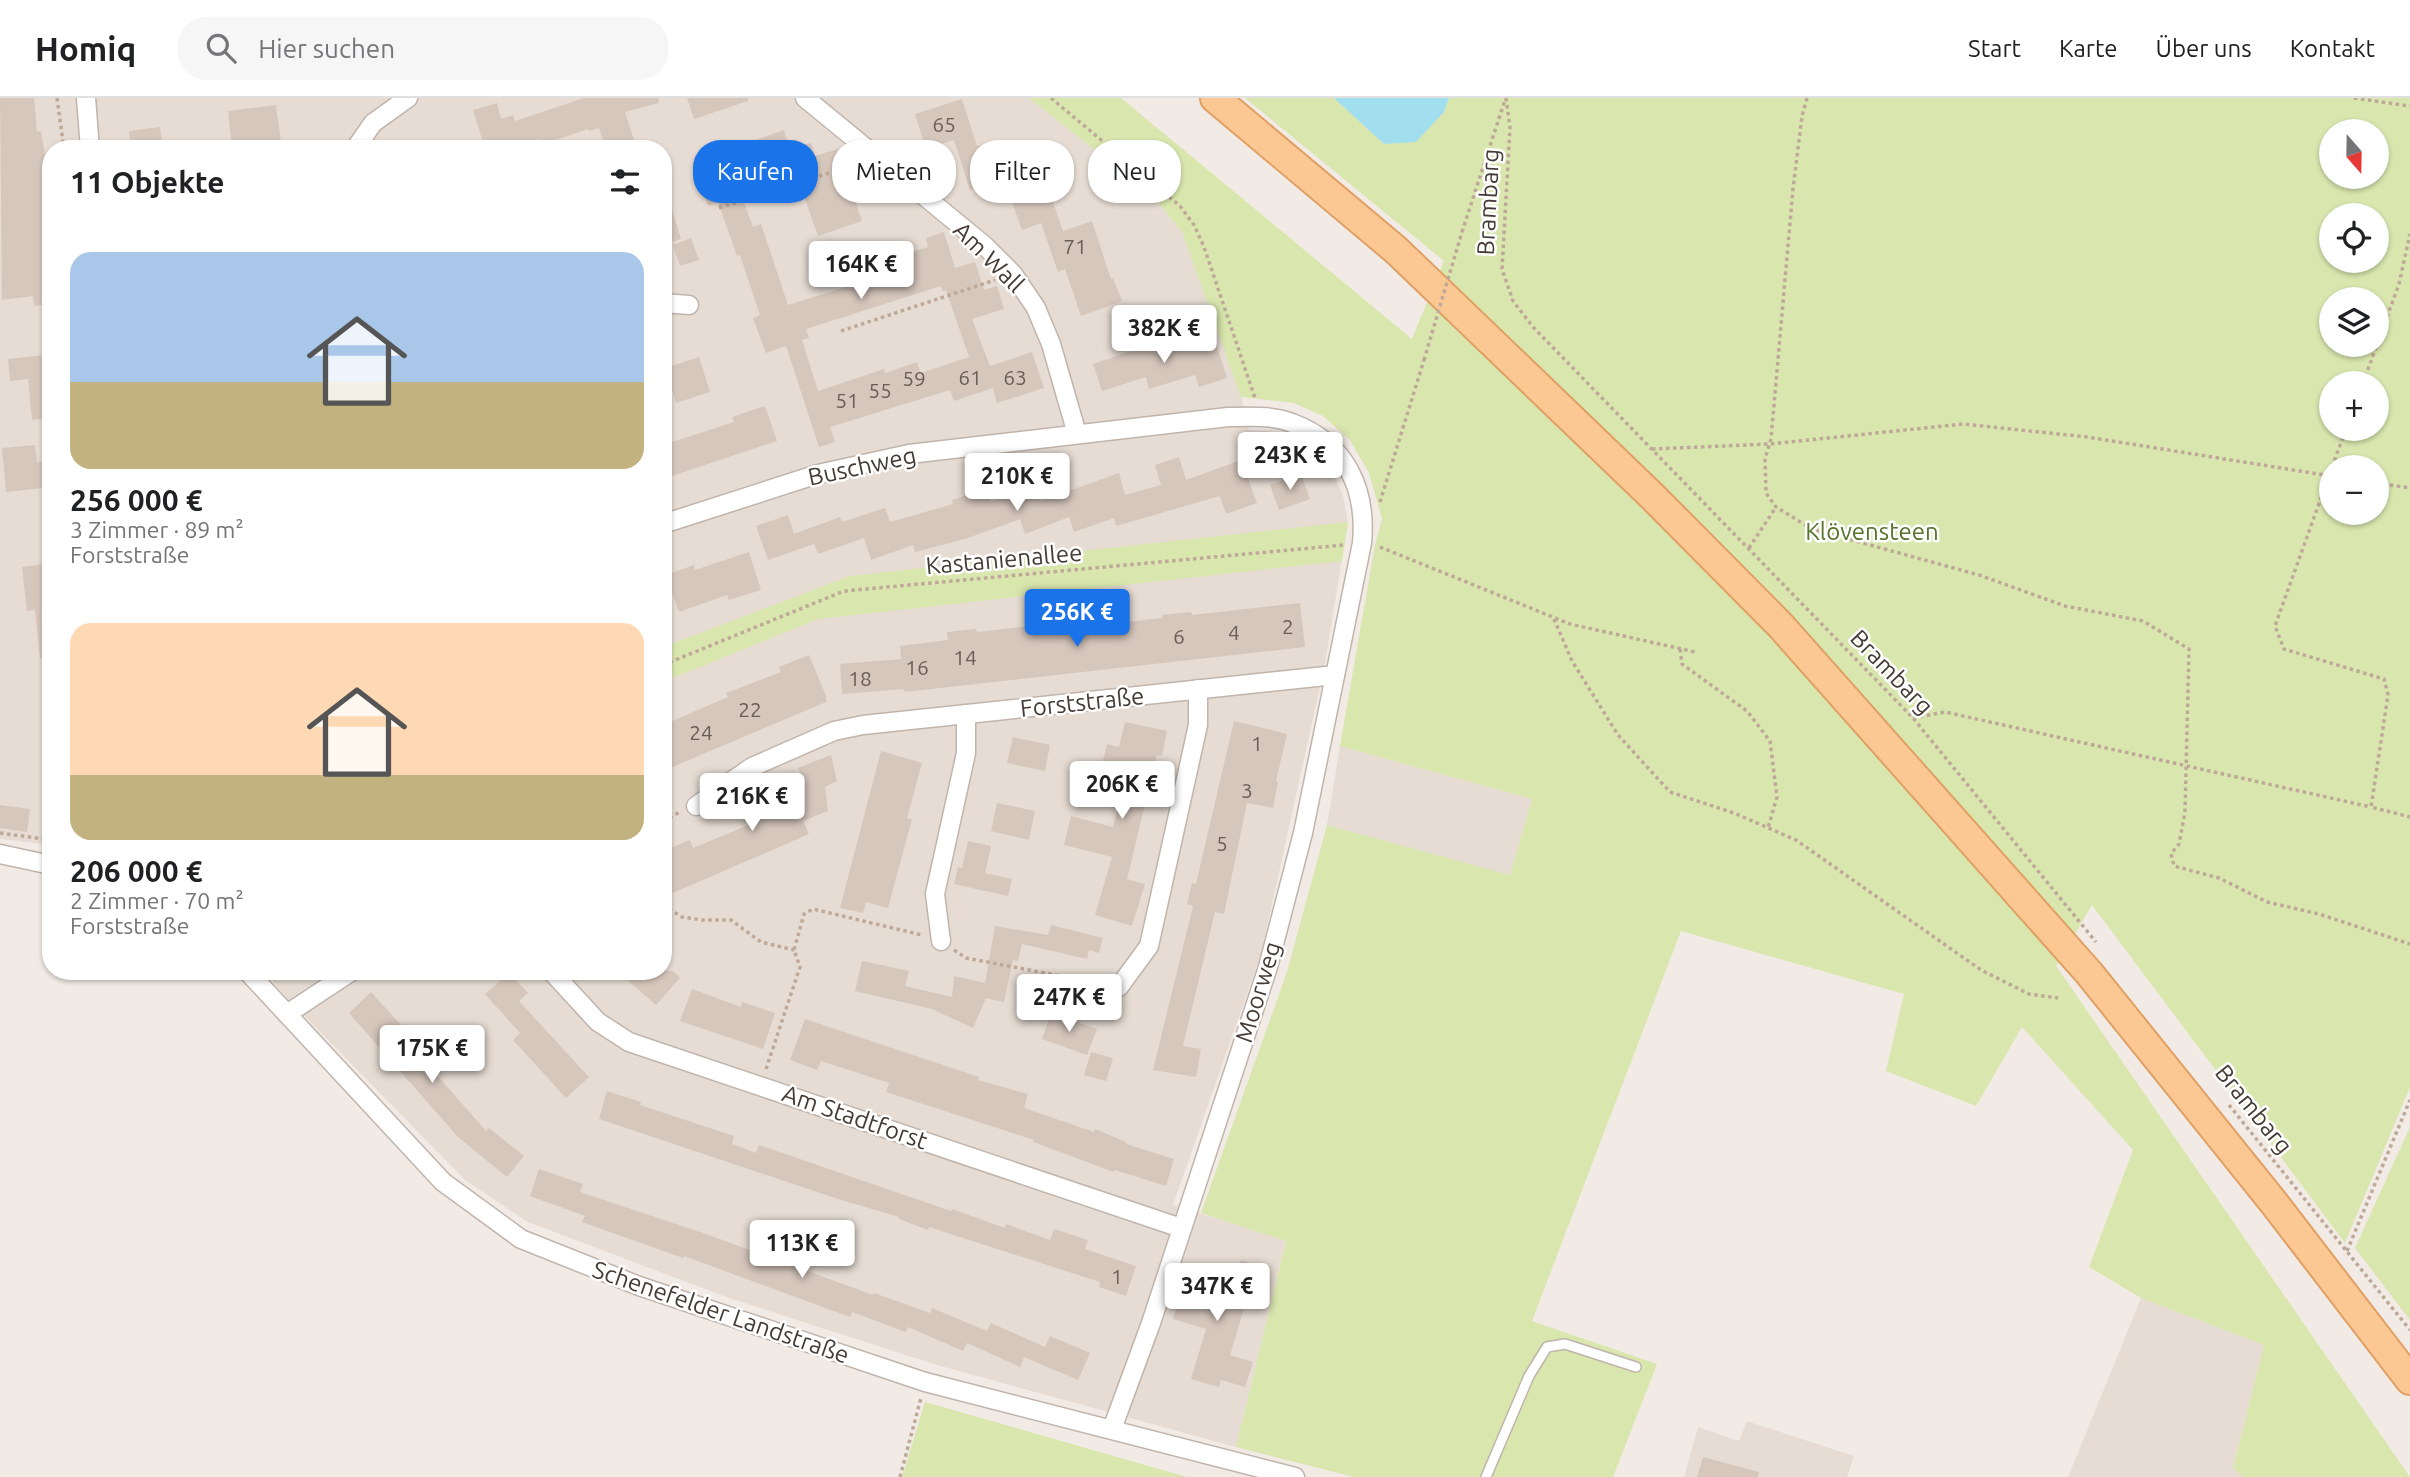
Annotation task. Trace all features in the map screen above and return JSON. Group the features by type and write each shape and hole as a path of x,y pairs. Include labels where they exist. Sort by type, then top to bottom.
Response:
{"main road":[{"path":"1215,98 1396,250 1652,496 1781,626 2089,974 2274,1203 2410,1380"}],"street":[{"path":"86,98 89,140"},
{"path":"361,140 373,123 408,98"},
{"name":"Am Wall","path":"805,98 856,140"},
{"name":"Am Wall","path":"933,203 985,246 1013,274 1036,308 1051,344 1077,434"},
{"path":"672,304 689,305"},
{"name":"Buschweg","path":"672,521 818,474 909,454 1228,417 1261,417 1291,422 1317,436 1342,458 1358,486 1364,518 1362,543"},
{"name":"Moorweg","path":"1112,1429 1151,1323 1268,967 1303,833 1362,543"},
{"name":"Forststraße","path":"696,806 751,767 834,731 863,725 1335,675"},
{"path":"1119,987 1149,946 1198,725 1198,689"},
{"path":"942,941 934,894 966,753 966,715"},
{"path":"0,854 42,863"},
{"name":"Schenefelder Landstraße","path":"255,980 443,1182 521,1240 639,1286 925,1382 1295,1477"},
{"path":"287,1014 338,980"},
{"name":"Am Stadtforst","path":"559,980 598,1022 629,1042 1181,1228"}],"lane":[{"path":"1486,1477 1529,1376 1546,1347 1564,1344 1636,1367"}],"path":[{"path":"57,98 63,140"},
{"path":"1051,98 1180,206 1194,225 1261,417"},
{"path":"1364,518 1381,501 1462,232 1506,98"},
{"name":"Brambarg","path":"1506,98 1510,128 1502,270 1513,301 1533,327 1913,718 2102,949"},
{"path":"1807,98 1802,116 1793,189 1770,444 1765,459 1766,493 1776,507 1812,529 1979,575 2065,606 2143,621 2189,649 2185,812 2179,844 2171,854 2174,866 2219,878 2267,902 2319,914 2410,944"},
{"path":"2354,98 2410,106"},
{"path":"719,208 832,172"},
{"path":"2367,371 2399,284 2410,234"},
{"path":"841,331 1013,274"},
{"path":"971,288 973,294"},
{"path":"1652,449 1770,444 1963,424 2087,437 2319,474"},
{"path":"2389,485 2410,488"},
{"path":"2319,505 2274,626 2284,649 2384,678 2388,695 2371,807"},
{"path":"1749,548 1776,507"},
{"path":"1362,543 1375,545 1570,624 1695,652"},
{"name":"Kastanienallee","path":"672,661 844,591 1362,543"},
{"path":"1553,617 1572,661 1618,735 1670,792 1734,813 1796,840 1981,970 2029,994 2058,998"},
{"path":"1680,649 1682,664 1747,711 1770,741 1777,797 1768,828"},
{"path":"1913,718 1945,712 2410,817"},
{"path":"0,833 42,838"},
{"path":"761,1085 800,967 794,950 804,914 813,909 942,941 966,958 1119,987"},
{"path":"672,911 682,917 731,920 761,942 794,950"},
{"name":"Brambarg","path":"2221,1096 2410,1330"},
{"path":"2347,1251 2410,1100"},
{"path":"900,1477 925,1382"}],"shaded area":[{"path":"0,98 1029,98 1088,145 1088,203 1159,203 1182,232 1241,396 1249,430 1279,432 1305,444 1329,465 1343,495 1348,522 1324,669 1261,954 1173,1205 1286,1240 1236,1447 937,1365 729,1298 528,1222 465,1180 272,980 672,980 672,140 42,140 42,844 0,839"},
{"path":"1340,746 1532,799 1510,876 1327,825"},
{"path":"2141,1298 2264,1345 2233,1467 2243,1477 2068,1477"},
{"path":"1747,1421 1854,1456 1847,1477 1684,1477 1698,1427 1739,1441"}],"green space":[{"name":"Klövensteen","path":"1029,98 1121,98 1172,140 1088,140 1088,145"},
{"name":"Klövensteen","path":"1245,98 1334,98 1384,144 1444,112 1449,98 2410,98 2410,1087 2345,1243 2092,905 2056,966 2410,1477 2243,1477 2233,1468 2264,1345 2141,1298 2089,1267 2133,1150 2022,1027 1976,1106 1886,1071 1904,994 1681,931 1532,1321 1657,1364 1613,1477 1354,1477 1236,1447 1286,1241 1201,1213 1287,972 1327,825 1510,875 1532,799 1340,746 1375,545 1382,519 1369,473 1350,440 1323,416 1294,403 1241,397 1182,232 1159,203 1181,203 1181,148 1412,339 1444,261"},
{"path":"1348,522 1342,561 818,619 672,678 672,644 850,576"},
{"path":"2410,1127 2410,1320 2355,1248"},
{"path":"925,1402 1187,1477 902,1477"}],"water":[{"path":"1334,98 1449,98 1444,112 1416,142 1384,144"}],"building":[{"path":"0,98 34,98 37,132 41,131 42,140 42,305 34,306 33,296 2,300"},
{"path":"584,98 658,98 659,103 625,112 634,140 603,140 599,128 556,140 482,140 473,110 497,103 501,119 513,115 515,121"},
{"path":"687,98 748,98 748,101 694,119"},
{"path":"962,99 975,140 970,140 970,190 956,140 923,140 915,114"},
{"path":"276,105 281,140 231,140 228,111"},
{"path":"160,127 162,140 130,140 129,131"},
{"path":"784,130 787,140 756,140"},
{"path":"832,151 832,203 856,203 862,221 818,236 806,203 818,203 818,155"},
{"path":"718,203 744,203 753,227 761,224 788,305 859,283 855,270 928,247 926,238 944,232 955,268 975,262 984,290 997,286 1004,309 972,319 990,366 1032,352 1044,388 997,403 993,388 954,401 950,390 830,427 835,442 819,447 786,346 766,353 753,318 760,315 740,255 737,256","holes":["941,286 943,291 946,290 969,357 921,373 917,362 885,373 884,369 818,391 802,340 809,338 806,329"]},
{"path":"1012,203 1053,203 1063,231 1092,221 1111,279 1113,278 1122,301 1081,316 1065,269 1058,272 1041,223 1022,230"},
{"path":"672,209 681,239 672,242"},
{"path":"691,238 699,260 680,266 673,245"},
{"path":"1213,334 1227,378 1199,387 1195,375 1149,389 1146,377 1102,391 1093,364 1167,339 1170,349"},
{"path":"42,355 42,419 32,420 28,379 10,381 8,359"},
{"path":"699,357 710,392 676,403 672,390 672,366"},
{"path":"765,406 777,441 672,476 672,442 734,422 732,417"},
{"path":"35,445 37,462 42,462 42,488 6,492 2,448"},
{"path":"1179,457 1186,480 1241,460 1257,503 1226,514 1220,496 1116,526 1114,518 1074,532 1069,517 1025,534 1020,519 965,539 915,552 913,545 871,560 864,538 818,554 814,544 768,560 756,526 788,515 794,534 840,517 842,522 885,508 890,522 953,504 952,500 986,489 990,502 1036,486 1041,501 1119,473 1125,495 1161,485 1155,465"},
{"path":"1301,474 1310,499 1279,510 1270,485"},
{"path":"749,552 761,590 729,600 727,595 679,612 672,592 672,573 694,565 695,570"},
{"path":"42,564 42,658 35,610 27,611 22,567"},
{"path":"1300,603 1305,647 905,692 904,689 842,694 840,664 901,659 900,646 948,640 947,632 1033,626 1033,633 1162,618 1162,615 1191,612 1192,615"},
{"path":"809,655 826,702 672,767 672,721 728,697 726,693 781,672 779,667"},
{"path":"1234,721 1287,734 1273,808 1247,803 1224,914 1215,912 1183,1046 1201,1049 1196,1077 1153,1070 1193,906 1187,904 1192,883 1196,884"},
{"path":"1125,722 1167,731 1162,756 1157,755 1127,879 1145,884 1132,926 1095,915 1112,857 1064,845 1071,816 1113,827 1127,771 1102,765 1107,744 1119,747"},
{"path":"1013,737 1050,745 1045,771 1007,763"},
{"path":"881,751 922,763 907,818 912,819 888,908 866,902 863,913 840,908"},
{"path":"831,755 837,781 825,787 828,811 803,821 809,834 673,893 672,847 690,840 693,848 799,804 792,786 803,782 798,768"},
{"path":"997,803 1035,811 1029,840 991,831"},
{"path":"0,805 30,809 27,832 0,828"},
{"path":"968,841 991,846 985,873 1012,879 1008,896 954,884 958,867 962,868"},
{"path":"1051,925 1103,938 1099,953 1089,950 1087,959 1022,944 1018,961 1013,960 1004,1002 986,998 973,1028 932,1009 855,991 862,961 909,971 905,986 952,997 954,976 985,983 995,926 1048,935"},
{"path":"673,971 680,978 656,1005 627,980 672,980"},
{"path":"501,980 516,980 528,993 519,1001 589,1077 566,1098 513,1040 520,1033 485,994"},
{"path":"692,989 741,1007 742,1002 775,1013 763,1049 680,1021"},
{"path":"371,992 401,1025 398,1028 436,1074 486,1131 489,1128 524,1156 507,1177 458,1137 349,1013"},
{"path":"1051,1013 1097,1029 1087,1055 1042,1039"},
{"path":"805,1019 979,1077 978,1080 1028,1094 1024,1108 1094,1132 1095,1129 1126,1144 1174,1159 1166,1186 1115,1170 1114,1172 1033,1142 1034,1140 886,1092 889,1083 821,1061 817,1070 790,1060"},
{"path":"1091,1052 1113,1058 1106,1081 1084,1075"},
{"path":"607,1091 641,1102 640,1105 734,1136 732,1144 756,1153 759,1145 951,1211 952,1209 1005,1228 1006,1224 1050,1240 1054,1229 1088,1240 1085,1249 1136,1266 1126,1296 1099,1287 1100,1282 929,1227 928,1230 899,1217 599,1119"},
{"path":"539,1169 583,1184 580,1192 706,1234 873,1295 874,1293 930,1313 932,1308 987,1331 991,1323 1045,1347 1050,1336 1090,1353 1078,1380 1024,1357 1020,1367 967,1343 963,1351 908,1327 906,1332 852,1312 850,1317 582,1222 585,1216 530,1196"},
{"path":"1241,1260 1257,1265 1230,1355 1253,1362 1245,1387 1221,1380 1219,1387 1191,1379 1206,1329 1173,1319 1187,1270 1234,1284"},
{"path":"1703,1457 1759,1472 1758,1477 1697,1477"}]}
